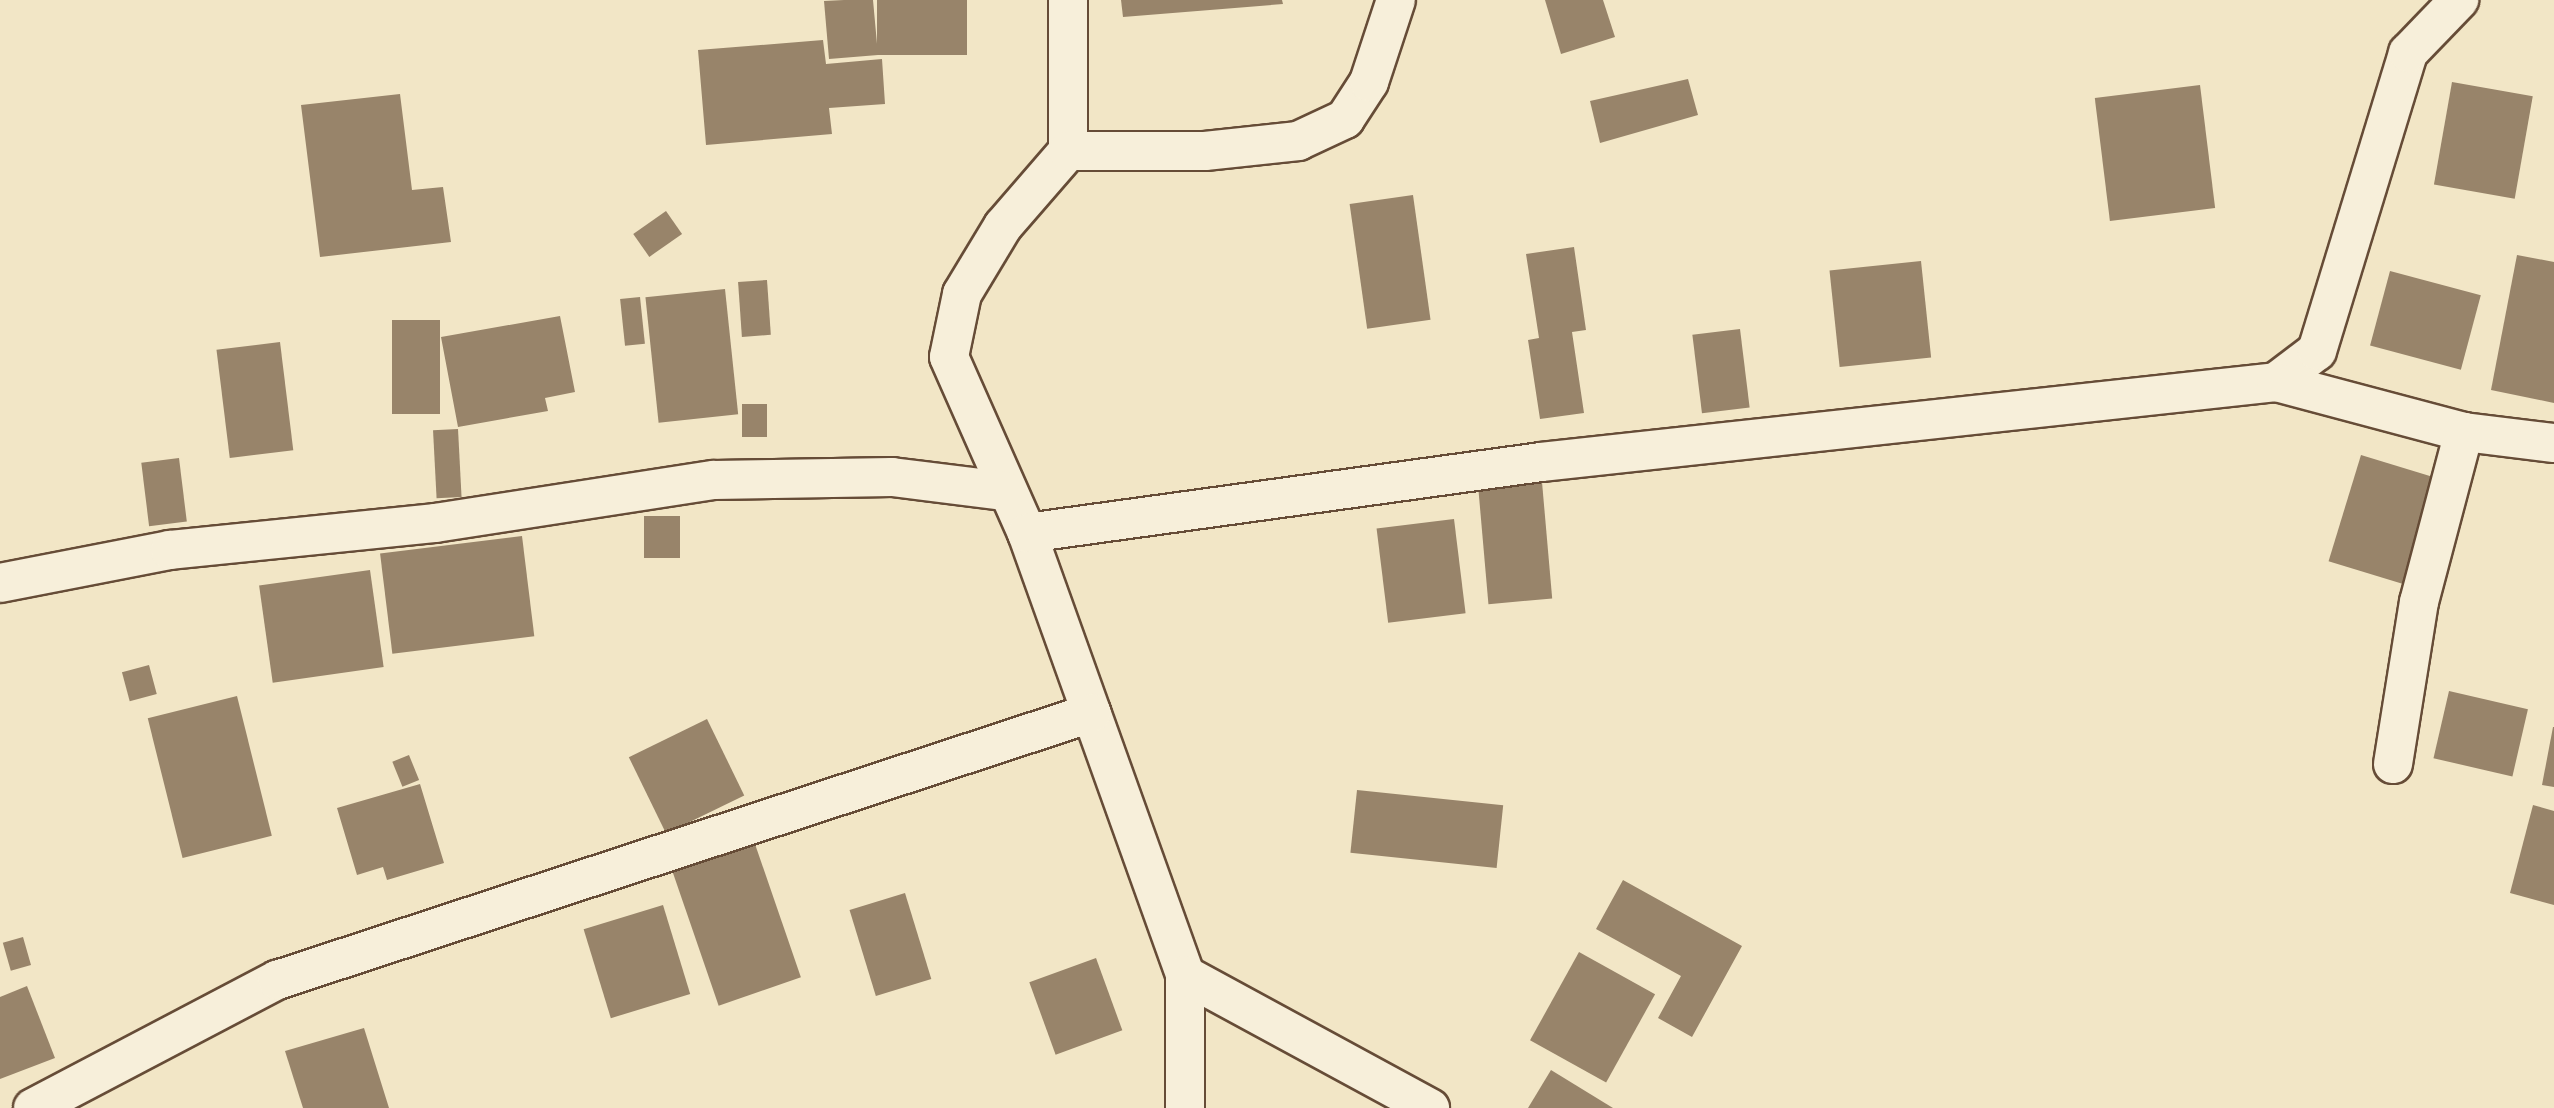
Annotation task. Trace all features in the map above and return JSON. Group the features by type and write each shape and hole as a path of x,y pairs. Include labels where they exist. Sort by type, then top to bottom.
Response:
{"street":[{"path":"1068,0 1068,151 1003,226 962,294 949,357 1005,491 1027,533 1185,975 1185,1108"},
{"path":"1068,151 1205,151 1310,135 1345,119 1369,82 1396,0"},
{"path":"2276,382 2317,351 2408,53 2459,0"},
{"path":"1027,533 1541,462 2276,382 2464,432 2554,443"},
{"path":"2393,764 2419,602 2464,432"},
{"path":"0,583 170,550 435,523 714,480 892,477 1005,491"},
{"path":"33,1108 277,980 1091,713"},
{"path":"1185,975 1430,1108"}],"building":[{"path":"873,0 878,55 829,59 824,1"},
{"path":"877,0 967,0 967,55 877,55"},
{"path":"1121,0 1282,0 1283,4 1123,17"},
{"path":"1545,0 1603,0 1615,37 1561,54"},
{"path":"823,40 826,64 882,59 885,104 829,108 832,134 706,145 698,50"},
{"path":"1688,79 1698,115 1600,143 1590,101"},
{"path":"2452,82 2533,96 2515,199 2434,184"},
{"path":"2200,85 2215,208 2110,221 2095,98"},
{"path":"400,94 412,190 443,187 451,242 320,257 301,105"},
{"path":"1413,195 1431,320 1367,329 1350,204"},
{"path":"666,211 682,234 649,257 633,234"},
{"path":"1574,247 1586,330 1572,332 1584,413 1540,419 1528,340 1539,338 1526,254"},
{"path":"2517,255 2554,262 2554,403 2491,390"},
{"path":"1921,261 1931,357 1840,367 1830,271"},
{"path":"2390,271 2481,295 2461,370 2370,345"},
{"path":"767,280 771,335 742,337 738,282"},
{"path":"725,289 738,414 659,423 645,297"},
{"path":"640,297 645,344 625,346 620,299"},
{"path":"560,316 575,392 545,398 548,411 458,427 441,337"},
{"path":"392,320 440,320 440,414 392,414"},
{"path":"1740,329 1750,407 1702,413 1692,335"},
{"path":"280,342 293,450 230,458 216,350"},
{"path":"742,404 767,404 767,437 742,437"},
{"path":"458,429 462,497 437,498 433,430"},
{"path":"2361,455 2436,478 2403,584 2329,561"},
{"path":"179,458 187,522 149,526 141,463"},
{"path":"1542,482 1552,599 1488,604 1478,488"},
{"path":"644,516 680,516 680,558 644,558"},
{"path":"1454,519 1466,613 1388,623 1377,529"},
{"path":"522,536 534,636 392,654 380,553"},
{"path":"370,570 384,667 273,683 259,586"},
{"path":"149,665 157,694 130,701 122,672"},
{"path":"2449,691 2528,709 2512,776 2433,758"},
{"path":"237,696 272,836 183,858 148,718"},
{"path":"707,719 744,795 666,834 629,757"},
{"path":"2554,727 2554,787 2542,785"},
{"path":"409,755 419,780 402,787 392,762"},
{"path":"420,784 444,863 387,880 383,867 357,875 337,808"},
{"path":"1357,790 1503,805 1497,868 1350,853"},
{"path":"2533,805 2554,811 2554,905 2510,893"},
{"path":"755,844 801,977 719,1006 673,872"},
{"path":"1623,880 1742,946 1692,1037 1658,1018 1681,976 1596,929"},
{"path":"905,893 931,979 876,996 850,910"},
{"path":"663,905 690,994 611,1018 584,929"},
{"path":"23,937 31,965 11,971 3,943"},
{"path":"1579,952 1655,994 1606,1083 1530,1040"},
{"path":"1096,958 1122,1030 1056,1055 1029,982"},
{"path":"27,986 55,1058 0,1079 0,997"},
{"path":"364,1028 389,1108 303,1108 285,1051"},
{"path":"1551,1070 1613,1108 1528,1108"}]}
